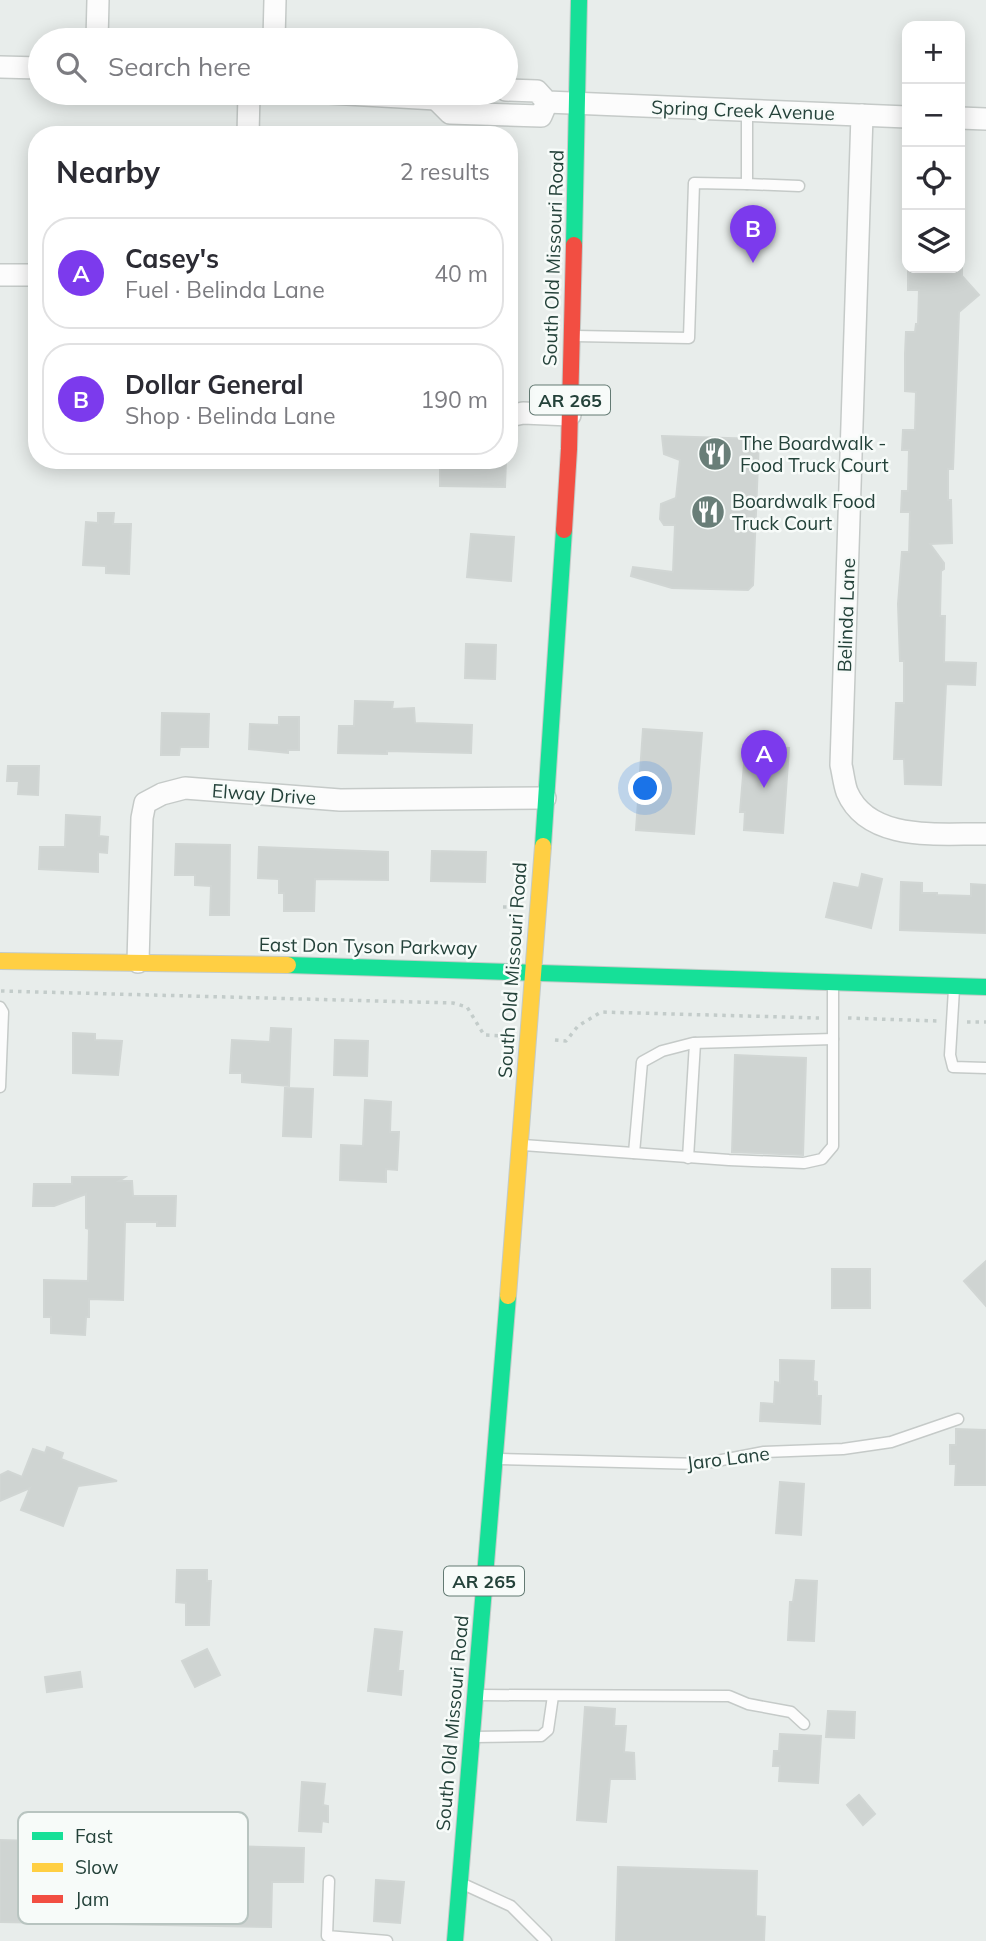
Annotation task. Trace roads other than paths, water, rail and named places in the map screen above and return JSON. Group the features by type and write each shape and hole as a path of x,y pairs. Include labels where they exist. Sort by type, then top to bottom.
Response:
{"main road":[{"name":"South Old Missouri Road","path":"455,1941 535,972 570,415 579,0"},
{"name":"East Don Tyson Parkway","path":"0,961 535,972 986,987"}],"street":[{"path":"97,28 98,0"},
{"path":"274,28 275,0"},
{"path":"0,67 28,68"},
{"path":"445,105 450,113 541,116 547,102 537,91 518,90"},
{"name":"Spring Creek Avenue","path":"547,102 902,117"},
{"path":"248,126 249,105"},
{"name":"Belinda Lane","path":"862,115 841,765 847,792 860,812 879,823 903,832 986,834"},
{"path":"965,118 986,119"},
{"path":"0,275 28,275"},
{"path":"518,414 570,415"},
{"name":"Elway Drive","path":"138,962 142,818 145,803 162,794 185,788 340,800 545,798"}],"lane":[{"path":"747,110 747,184"},
{"path":"572,336 689,338 694,183 799,186"},
{"path":"520,1145 804,1163 822,1158 833,1146 833,982"},
{"path":"955,986 950,1055 953,1068 986,1068"},
{"path":"0,1007 3,1012 0,1087"},
{"path":"634,1153 642,1062 662,1051 695,1043 833,1039"},
{"path":"688,1157 695,1043"},
{"name":"Jaro Lane","path":"494,1459 701,1464 764,1452 842,1449 891,1442 958,1419"},
{"path":"475,1695 729,1696 748,1704 791,1712 804,1724"},
{"path":"472,1737 541,1737 548,1730 553,1696"},
{"path":"329,1881 327,1936 387,1941"},
{"path":"460,1882 511,1906 546,1941"}],"place":[{"name":"Dollar General","path":"753,263"},
{"name":"The Boardwalk - Food Truck Court","path":"715,454"},
{"name":"Boardwalk Food Truck Court","path":"708,512"},
{"name":"Casey's","path":"764,788"}]}
